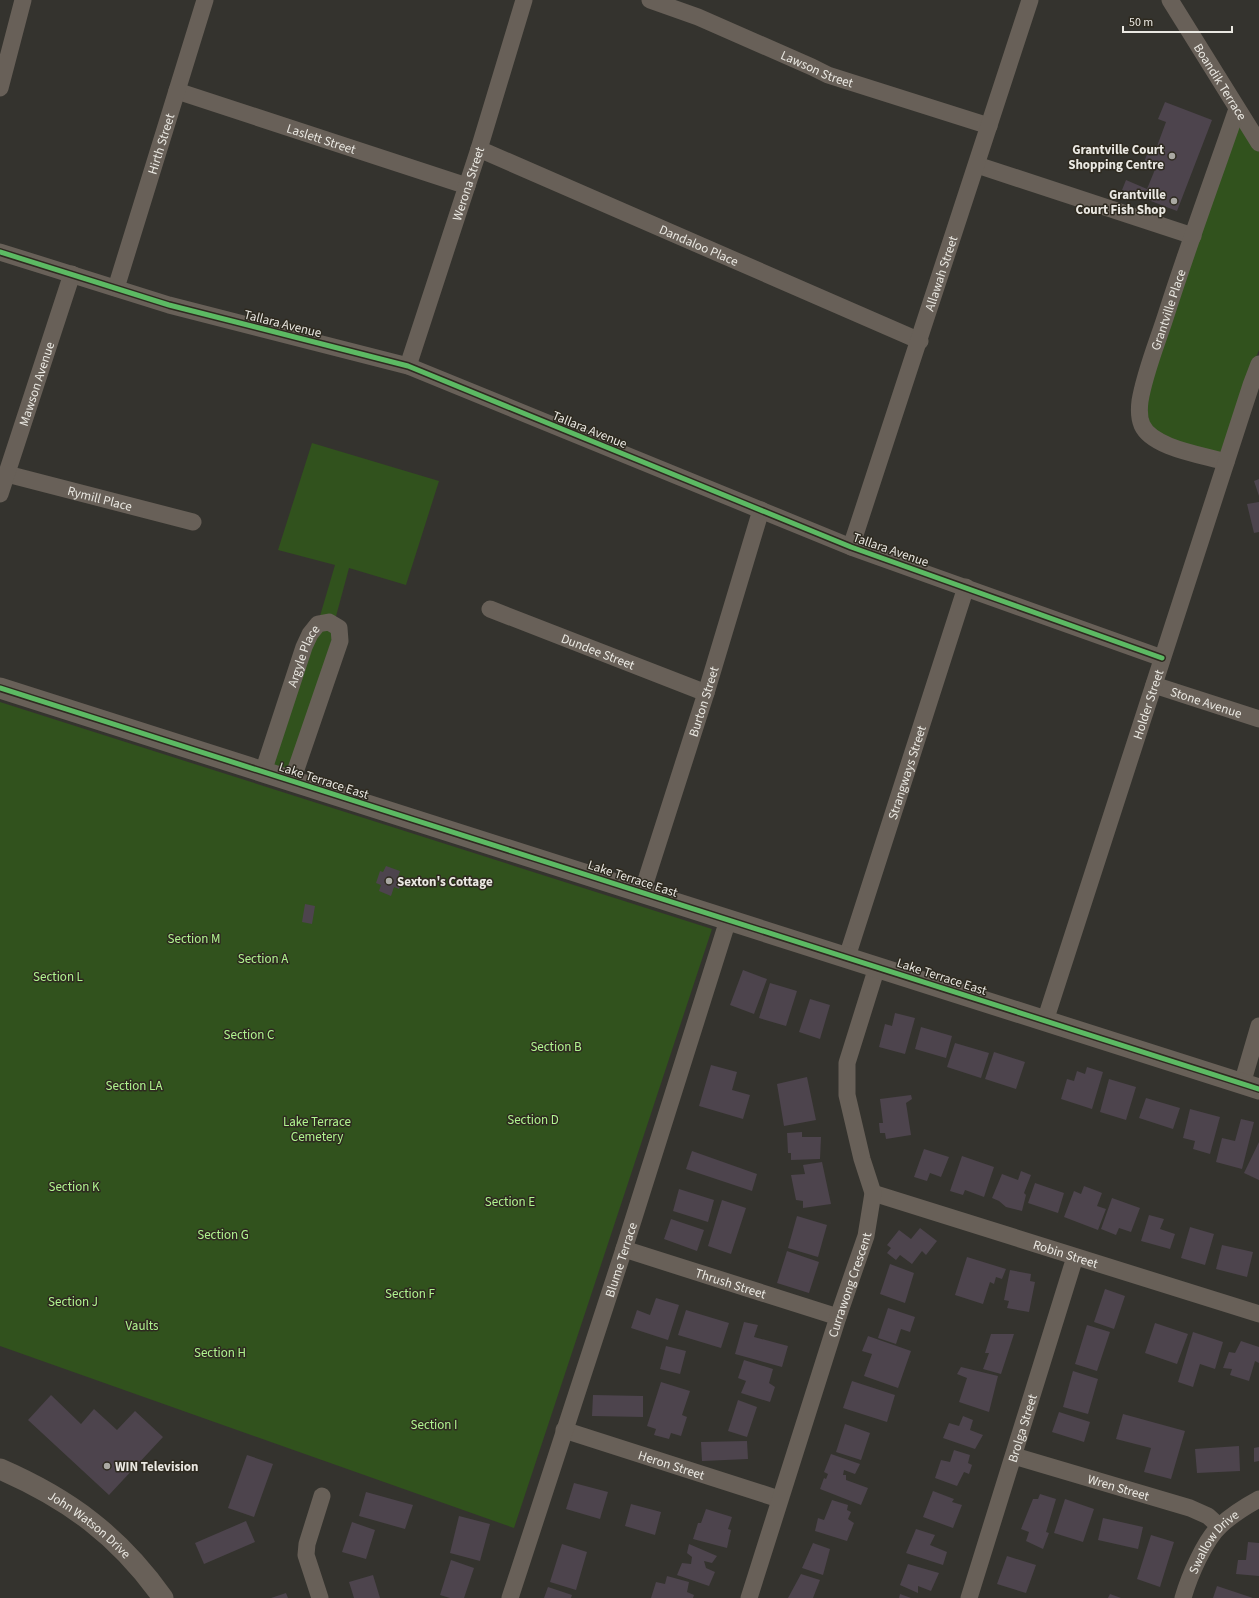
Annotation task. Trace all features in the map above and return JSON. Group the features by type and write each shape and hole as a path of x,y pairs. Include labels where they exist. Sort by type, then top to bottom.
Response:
{"street":[{"path":"0,88 23,0"},
{"name":"Hirth Street","path":"116,288 205,0"},
{"name":"Werona Street","path":"408,366 479,149 524,0"},
{"name":"Lawson Street","path":"650,0 698,17 828,75 989,126"},
{"name":"Allawah Street","path":"851,547 1030,0"},
{"name":"Boandik Terrace","path":"1170,0 1259,143"},
{"name":"Laslett Street","path":"177,90 467,186"},
{"name":"Grantville Place","path":"1226,462 1168,445 1149,435 1142,425 1139,414 1144,384 1193,236 1238,108"},
{"name":"Dandaloo Place","path":"479,149 920,340"},
{"path":"977,165 1193,236"},
{"name":"Tallara Avenue","path":"0,252 169,305 408,366 851,547 1162,658"},
{"name":"Mawson Avenue","path":"0,494 72,274"},
{"name":"Holder Street","path":"1045,1021 1259,364"},
{"name":"Rymill Place","path":"6,474 193,522"},
{"name":"Burton Street","path":"642,892 706,693 761,510"},
{"name":"Strangways Street","path":"846,957 966,587"},
{"name":"Dundee Street","path":"490,609 706,693"},
{"name":"Argyle Place","path":"263,772 304,647 310,634 318,624 329,622 339,628 340,641 292,781"},
{"name":"Stone Avenue","path":"1154,685 1259,719"},
{"name":"Lake Terrace East","path":"0,688 1250,1086"},
{"name":"Blume Terrace","path":"510,1598 624,1249 728,920"},
{"name":"Currawong Crescent","path":"749,1598 779,1499 866,1236 873,1193 862,1159 847,1094 846,1080 847,1063 877,967"},
{"path":"1250,1086 1259,1026"},
{"name":"Robin Street","path":"873,1193 1259,1314"},
{"name":"Thrush Street","path":"624,1249 838,1317"},
{"name":"Brolga Street","path":"969,1598 1075,1257"},
{"name":"Heron Street","path":"564,1430 779,1499"},
{"name":"Wren Street","path":"1014,1456 1190,1508 1208,1516 1219,1526"},
{"name":"John Watson Drive","path":"0,1469 54,1495 103,1530 124,1550 163,1598"},
{"path":"320,1598 306,1555 307,1544 322,1496"},
{"name":"Swallow Drive","path":"1183,1598 1190,1576 1206,1544 1219,1526 1243,1508 1259,1499"}],"green space":[{"path":"1237,117 1259,152 1259,350 1248,378 1224,459 1173,445 1149,428 1146,387"},
{"path":"312,443 439,481 406,585 349,568 335,620 320,616 335,565 278,550"},
{"path":"319,627 335,629 290,777 267,771"},
{"name":"Lake Terrace Cemetery","path":"0,702 712,929 514,1528 0,1346"}],"building":[{"name":"Grantville Court Shopping Centre","path":"1165,102 1212,120 1177,211 1122,190 1126,180 1147,189 1156,167 1144,162 1150,147 1156,149 1166,122 1158,119"},
{"path":"1259,479 1259,496 1254,481"},
{"path":"1259,502 1259,532 1254,533 1247,504"},
{"name":"Sexton's Cottage","path":"386,866 400,871 398,877 402,879 399,889 394,887 391,896 379,891 381,885 376,883 380,871 383,872"},
{"path":"305,904 315,906 312,924 302,922"},
{"path":"743,970 767,979 754,1014 730,1005"},
{"path":"770,983 797,991 786,1026 759,1018"},
{"path":"810,999 830,1005 820,1039 799,1032"},
{"path":"895,1013 915,1018 905,1054 879,1047 885,1024 892,1026"},
{"path":"921,1027 952,1036 946,1058 915,1049"},
{"path":"955,1043 989,1053 981,1078 947,1067"},
{"path":"994,1052 1025,1062 1016,1089 985,1079"},
{"path":"711,1065 737,1072 732,1090 750,1095 743,1119 699,1106"},
{"path":"1087,1067 1103,1072 1092,1109 1061,1099 1067,1079 1074,1081 1077,1071 1085,1074"},
{"path":"807,1077 816,1120 784,1126 777,1084"},
{"path":"1109,1079 1136,1087 1126,1120 1100,1112"},
{"path":"911,1095 912,1099 906,1103 911,1135 886,1139 885,1133 880,1133 879,1123 883,1123 880,1099"},
{"path":"1146,1098 1180,1108 1173,1129 1139,1118"},
{"path":"1190,1109 1220,1117 1210,1154 1193,1149 1195,1141 1183,1138"},
{"path":"1241,1119 1254,1122 1242,1169 1216,1162 1222,1138 1235,1141"},
{"path":"802,1132 802,1137 821,1137 820,1159 791,1160 791,1153 788,1153 787,1133"},
{"path":"1259,1142 1259,1180 1244,1173"},
{"path":"924,1149 949,1157 941,1177 930,1173 927,1181 914,1177"},
{"path":"692,1151 757,1174 752,1191 686,1169"},
{"path":"962,1156 994,1167 984,1197 965,1190 963,1195 950,1191"},
{"path":"822,1162 831,1204 803,1208 803,1201 796,1200 791,1175 805,1174 803,1165"},
{"path":"1021,1171 1031,1175 1024,1193 1026,1195 1022,1211 1006,1207 999,1201 992,1198 1002,1174 1018,1180"},
{"path":"1035,1183 1064,1193 1058,1213 1028,1203"},
{"path":"1084,1186 1102,1193 1097,1206 1106,1209 1098,1230 1064,1217 1074,1191 1081,1194"},
{"path":"679,1189 714,1200 708,1222 673,1211"},
{"path":"1112,1198 1140,1208 1131,1232 1119,1228 1116,1235 1101,1229"},
{"path":"722,1200 746,1208 731,1254 708,1246"},
{"path":"1149,1215 1164,1219 1160,1229 1175,1234 1170,1249 1141,1241"},
{"path":"797,1216 827,1225 818,1257 788,1248"},
{"path":"671,1219 704,1230 697,1251 664,1239"},
{"path":"1190,1227 1214,1234 1205,1265 1181,1258"},
{"path":"920,1228 937,1241 926,1255 922,1251 912,1264 900,1255 896,1260 887,1253 891,1248 887,1245 899,1230 911,1239"},
{"path":"1222,1245 1253,1252 1247,1277 1216,1269"},
{"path":"787,1251 819,1262 809,1293 777,1283"},
{"path":"967,1257 1006,1269 1002,1279 996,1277 994,1284 990,1282 983,1304 955,1295"},
{"path":"890,1264 914,1273 905,1303 880,1294"},
{"path":"1010,1270 1031,1274 1030,1281 1035,1282 1029,1312 1007,1308 1009,1301 1004,1300"},
{"path":"1105,1289 1125,1296 1114,1329 1094,1322"},
{"path":"656,1298 679,1305 668,1340 631,1328 637,1310 650,1315"},
{"path":"888,1308 915,1317 910,1332 901,1329 896,1344 878,1338"},
{"path":"686,1310 729,1323 721,1348 678,1335"},
{"path":"744,1322 758,1325 754,1337 788,1346 782,1367 735,1354"},
{"path":"1155,1323 1188,1334 1177,1364 1145,1353"},
{"path":"1087,1325 1110,1332 1097,1371 1075,1364"},
{"path":"1193,1332 1223,1342 1215,1369 1200,1364 1193,1387 1178,1382"},
{"path":"991,1334 1014,1334 1001,1374 983,1369 989,1353 985,1353"},
{"path":"868,1336 911,1351 898,1388 864,1376 872,1354 862,1351"},
{"path":"1241,1341 1259,1347 1259,1363 1255,1361 1249,1381 1230,1375 1232,1369 1223,1368 1229,1352 1235,1353"},
{"path":"666,1346 686,1351 680,1374 660,1369"},
{"path":"744,1360 773,1369 769,1383 775,1387 770,1402 741,1393 746,1381 738,1378"},
{"path":"961,1367 998,1376 989,1412 959,1402 967,1378 957,1374"},
{"path":"1073,1371 1098,1379 1088,1414 1063,1407"},
{"path":"852,1381 895,1395 887,1422 843,1408"},
{"path":"661,1382 690,1391 682,1415 687,1417 681,1436 671,1433 669,1439 654,1435 656,1429 647,1426"},
{"name":"WIN Television","path":"51,1395 81,1424 94,1409 117,1430 135,1411 163,1437 109,1495 28,1420"},
{"path":"593,1395 643,1396 643,1417 592,1416"},
{"path":"738,1400 757,1407 747,1437 728,1431"},
{"path":"1059,1412 1090,1422 1084,1442 1052,1432"},
{"path":"1123,1414 1185,1431 1171,1479 1144,1472 1151,1448 1116,1439"},
{"path":"963,1416 973,1420 970,1430 983,1435 975,1449 943,1438 949,1423 959,1426"},
{"path":"845,1424 870,1433 861,1460 836,1452"},
{"path":"747,1441 748,1459 702,1461 701,1442"},
{"path":"1239,1446 1240,1471 1197,1473 1195,1449"},
{"path":"1259,1447 1259,1461 1254,1462 1254,1448"},
{"path":"954,1450 970,1455 968,1463 972,1465 969,1474 964,1472 957,1486 935,1478 941,1460 950,1462"},
{"path":"831,1454 860,1464 855,1474 844,1470 843,1475 846,1475 846,1480 868,1488 861,1505 820,1489 824,1478 826,1479 828,1474 824,1472"},
{"path":"247,1455 273,1464 254,1517 228,1508"},
{"path":"574,1483 608,1492 600,1519 566,1509"},
{"path":"933,1491 954,1499 952,1502 962,1505 953,1528 923,1517"},
{"path":"366,1492 413,1505 405,1529 359,1516"},
{"path":"1040,1494 1056,1499 1046,1532 1049,1533 1043,1549 1026,1541 1029,1532 1021,1529 1033,1499 1038,1499"},
{"path":"1065,1499 1094,1509 1083,1542 1054,1533"},
{"path":"832,1500 848,1505 847,1510 851,1512 848,1519 854,1523 847,1541 815,1531 818,1518 824,1520"},
{"path":"631,1504 661,1512 655,1535 625,1526"},
{"path":"706,1509 732,1517 728,1529 731,1530 727,1548 693,1539 698,1523 701,1523"},
{"path":"459,1516 490,1524 480,1561 450,1553"},
{"path":"1103,1518 1143,1527 1138,1549 1098,1540"},
{"path":"246,1521 255,1542 204,1564 195,1543"},
{"path":"352,1522 375,1530 366,1559 342,1552"},
{"path":"916,1529 935,1535 930,1545 947,1552 943,1565 906,1553"},
{"path":"1151,1535 1174,1542 1160,1587 1137,1579"},
{"path":"1248,1542 1259,1543 1259,1576 1236,1574 1238,1560 1246,1560"},
{"path":"813,1543 830,1549 823,1575 802,1568"},
{"path":"562,1544 587,1552 576,1590 550,1582"},
{"path":"689,1544 717,1556 712,1563 704,1561 706,1568 715,1572 709,1586 677,1575 682,1563 691,1564 692,1557 687,1553"},
{"path":"1007,1556 1036,1565 1026,1593 997,1584"},
{"path":"451,1560 474,1568 464,1598 450,1598 440,1595"},
{"path":"908,1564 939,1573 931,1591 918,1586 918,1593 900,1585"},
{"path":"801,1574 820,1580 813,1598 788,1598"},
{"path":"373,1575 380,1598 354,1598 349,1582"},
{"path":"667,1576 689,1582 687,1592 694,1595 693,1598 651,1598 656,1582 665,1584"},
{"path":"1217,1586 1253,1598 1213,1598"},
{"path":"548,1587 572,1595 571,1598 544,1598"},
{"path":"286,1593 288,1598 271,1598"},
{"path":"900,1594 911,1598 899,1598"},
{"path":"1110,1594 1121,1598 1108,1598"}],"cycle path":[{"path":"0,252 169,305 408,366 851,547 1162,658"},
{"path":"0,688 1259,1089"}],"place":[{"name":"Grantville Court Shopping Centre","path":"1172,156"},
{"name":"Grantville Court Fish Shop","path":"1174,201"},
{"name":"Sexton's Cottage","path":"389,881"},
{"name":"WIN Television","path":"107,1466"}],"park label":[{"name":"Section M","path":"194,938"},
{"name":"Section A","path":"263,958"},
{"name":"Section L","path":"58,976"},
{"name":"Section C","path":"249,1034"},
{"name":"Section B","path":"556,1046"},
{"name":"Section LA","path":"134,1085"},
{"name":"Section D","path":"533,1119"},
{"name":"Section K","path":"74,1186"},
{"name":"Section E","path":"510,1201"},
{"name":"Section G","path":"223,1234"},
{"name":"Section F","path":"410,1293"},
{"name":"Section J","path":"73,1301"},
{"name":"Vaults","path":"142,1325"},
{"name":"Section H","path":"220,1352"},
{"name":"Section I","path":"434,1424"}]}
